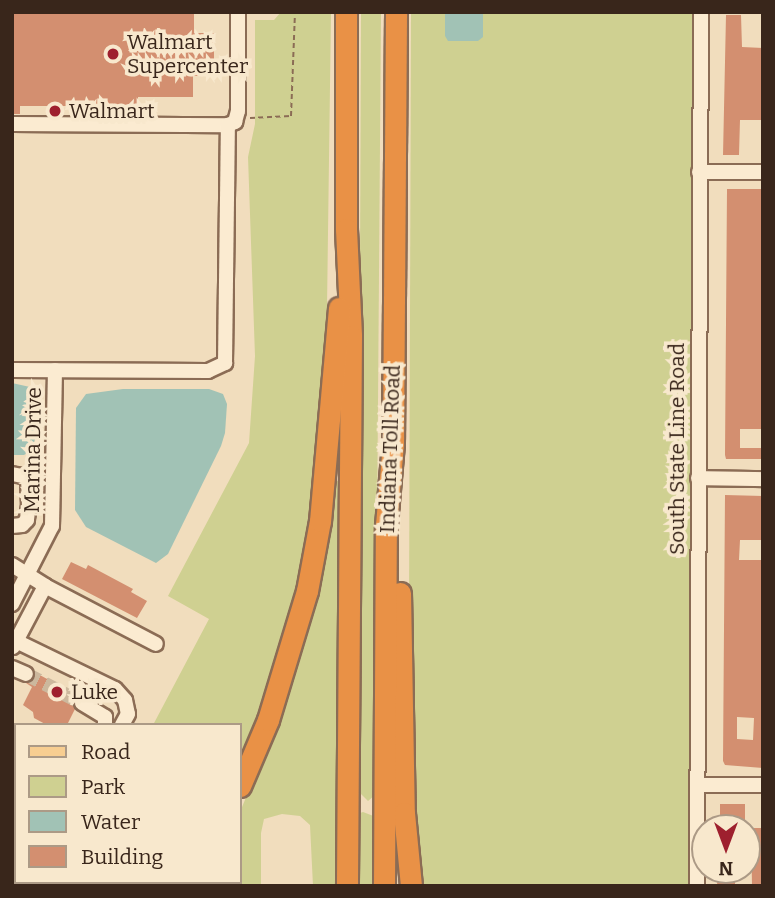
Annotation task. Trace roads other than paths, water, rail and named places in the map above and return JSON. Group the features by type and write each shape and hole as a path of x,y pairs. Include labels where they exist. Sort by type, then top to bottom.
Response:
{"highway":[{"name":"Indiana Toll Road","path":"346,12 346,229 351,336 347,886"},
{"name":"Indiana Toll Road","path":"384,886 386,525 393,444 396,12"},
{"path":"242,781 268,720 307,591 328,449 346,229"},
{"path":"393,444 398,523 404,813 411,886"}],"street":[{"path":"12,370 208,371 225,363 238,12"},
{"name":"South State Line Road","path":"697,886 701,12"},
{"path":"12,124 232,121"},
{"path":"699,172 763,172"},
{"name":"Marina Drive","path":"12,604 49,535 55,507 55,370"},
{"path":"12,474 28,477 30,505 27,520 22,525 12,526"},
{"path":"698,478 763,479"},
{"path":"30,505 55,507"},
{"path":"12,565 45,586 156,644"},
{"path":"45,586 14,645 115,689 125,700 128,714 123,723"},
{"path":"82,703 104,717 106,723"},
{"path":"698,785 763,785"}],"water":[{"path":"445,12 483,12 483,37 478,41 448,41 445,36"},
{"path":"12,383 30,387 36,397 40,420 32,450 24,455 12,455"},
{"path":"123,389 209,389 223,394 227,404 225,433 221,446 168,554 156,563 86,527 75,510 76,408 86,394"}],"tunnel":[{"path":"26,674 82,703"}],"place":[{"name":"Walmart Supercenter","path":"113,54"},
{"name":"Walmart","path":"55,111"},
{"name":"Luke","path":"57,692"}]}
